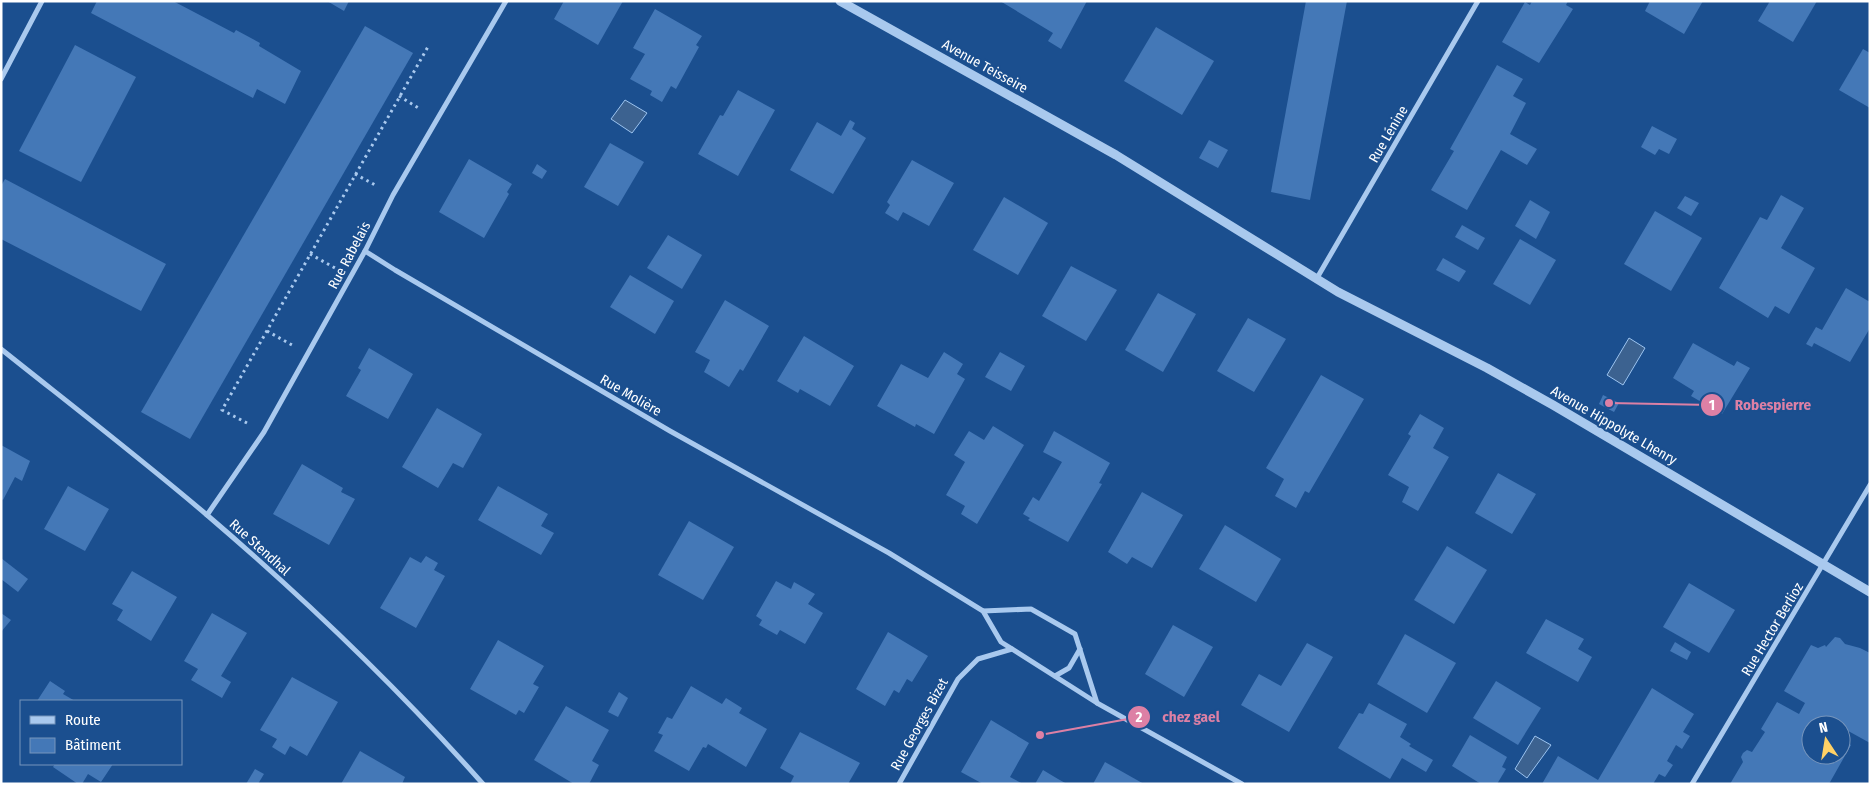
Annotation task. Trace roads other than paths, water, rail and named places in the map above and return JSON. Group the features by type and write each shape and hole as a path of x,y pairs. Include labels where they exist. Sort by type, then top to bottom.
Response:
{"street":[{"path":"1,79 42,1"},
{"name":"Rue Rabelais","path":"207,515 264,432 366,251 393,195 506,1"},
{"name":"Avenue Teisseire","path":"840,1 1116,155 1317,278"},
{"name":"Rue Lénine","path":"1317,278 1478,1"},
{"name":"Rue Molière","path":"366,251 395,270 645,416 889,553 983,611"},
{"name":"Avenue Hippolyte Lhenry","path":"1317,278 1338,292 1487,368 1553,405 1870,592"},
{"name":"Rue Stendhal","path":"1,349 207,515 321,617 455,752 483,784"},
{"name":"Rue Hector Berlioz","path":"1692,784 1870,485"},
{"path":"1097,703 1075,634 1031,609 983,611 1001,642 1097,703 1242,784"},
{"name":"Rue Georges Bizet","path":"899,784 958,679 978,658 1012,649"},
{"path":"1055,676 1070,668 1080,649"}],"water":[{"path":"625,100 647,113 632,133 611,119"},
{"path":"1629,338 1645,348 1623,385 1607,375"},
{"path":"1535,736 1551,745 1527,778 1515,769"}],"place":[{"name":"Robespierre","path":"1609,403"},
{"name":"chez gael","path":"1040,735"}]}
